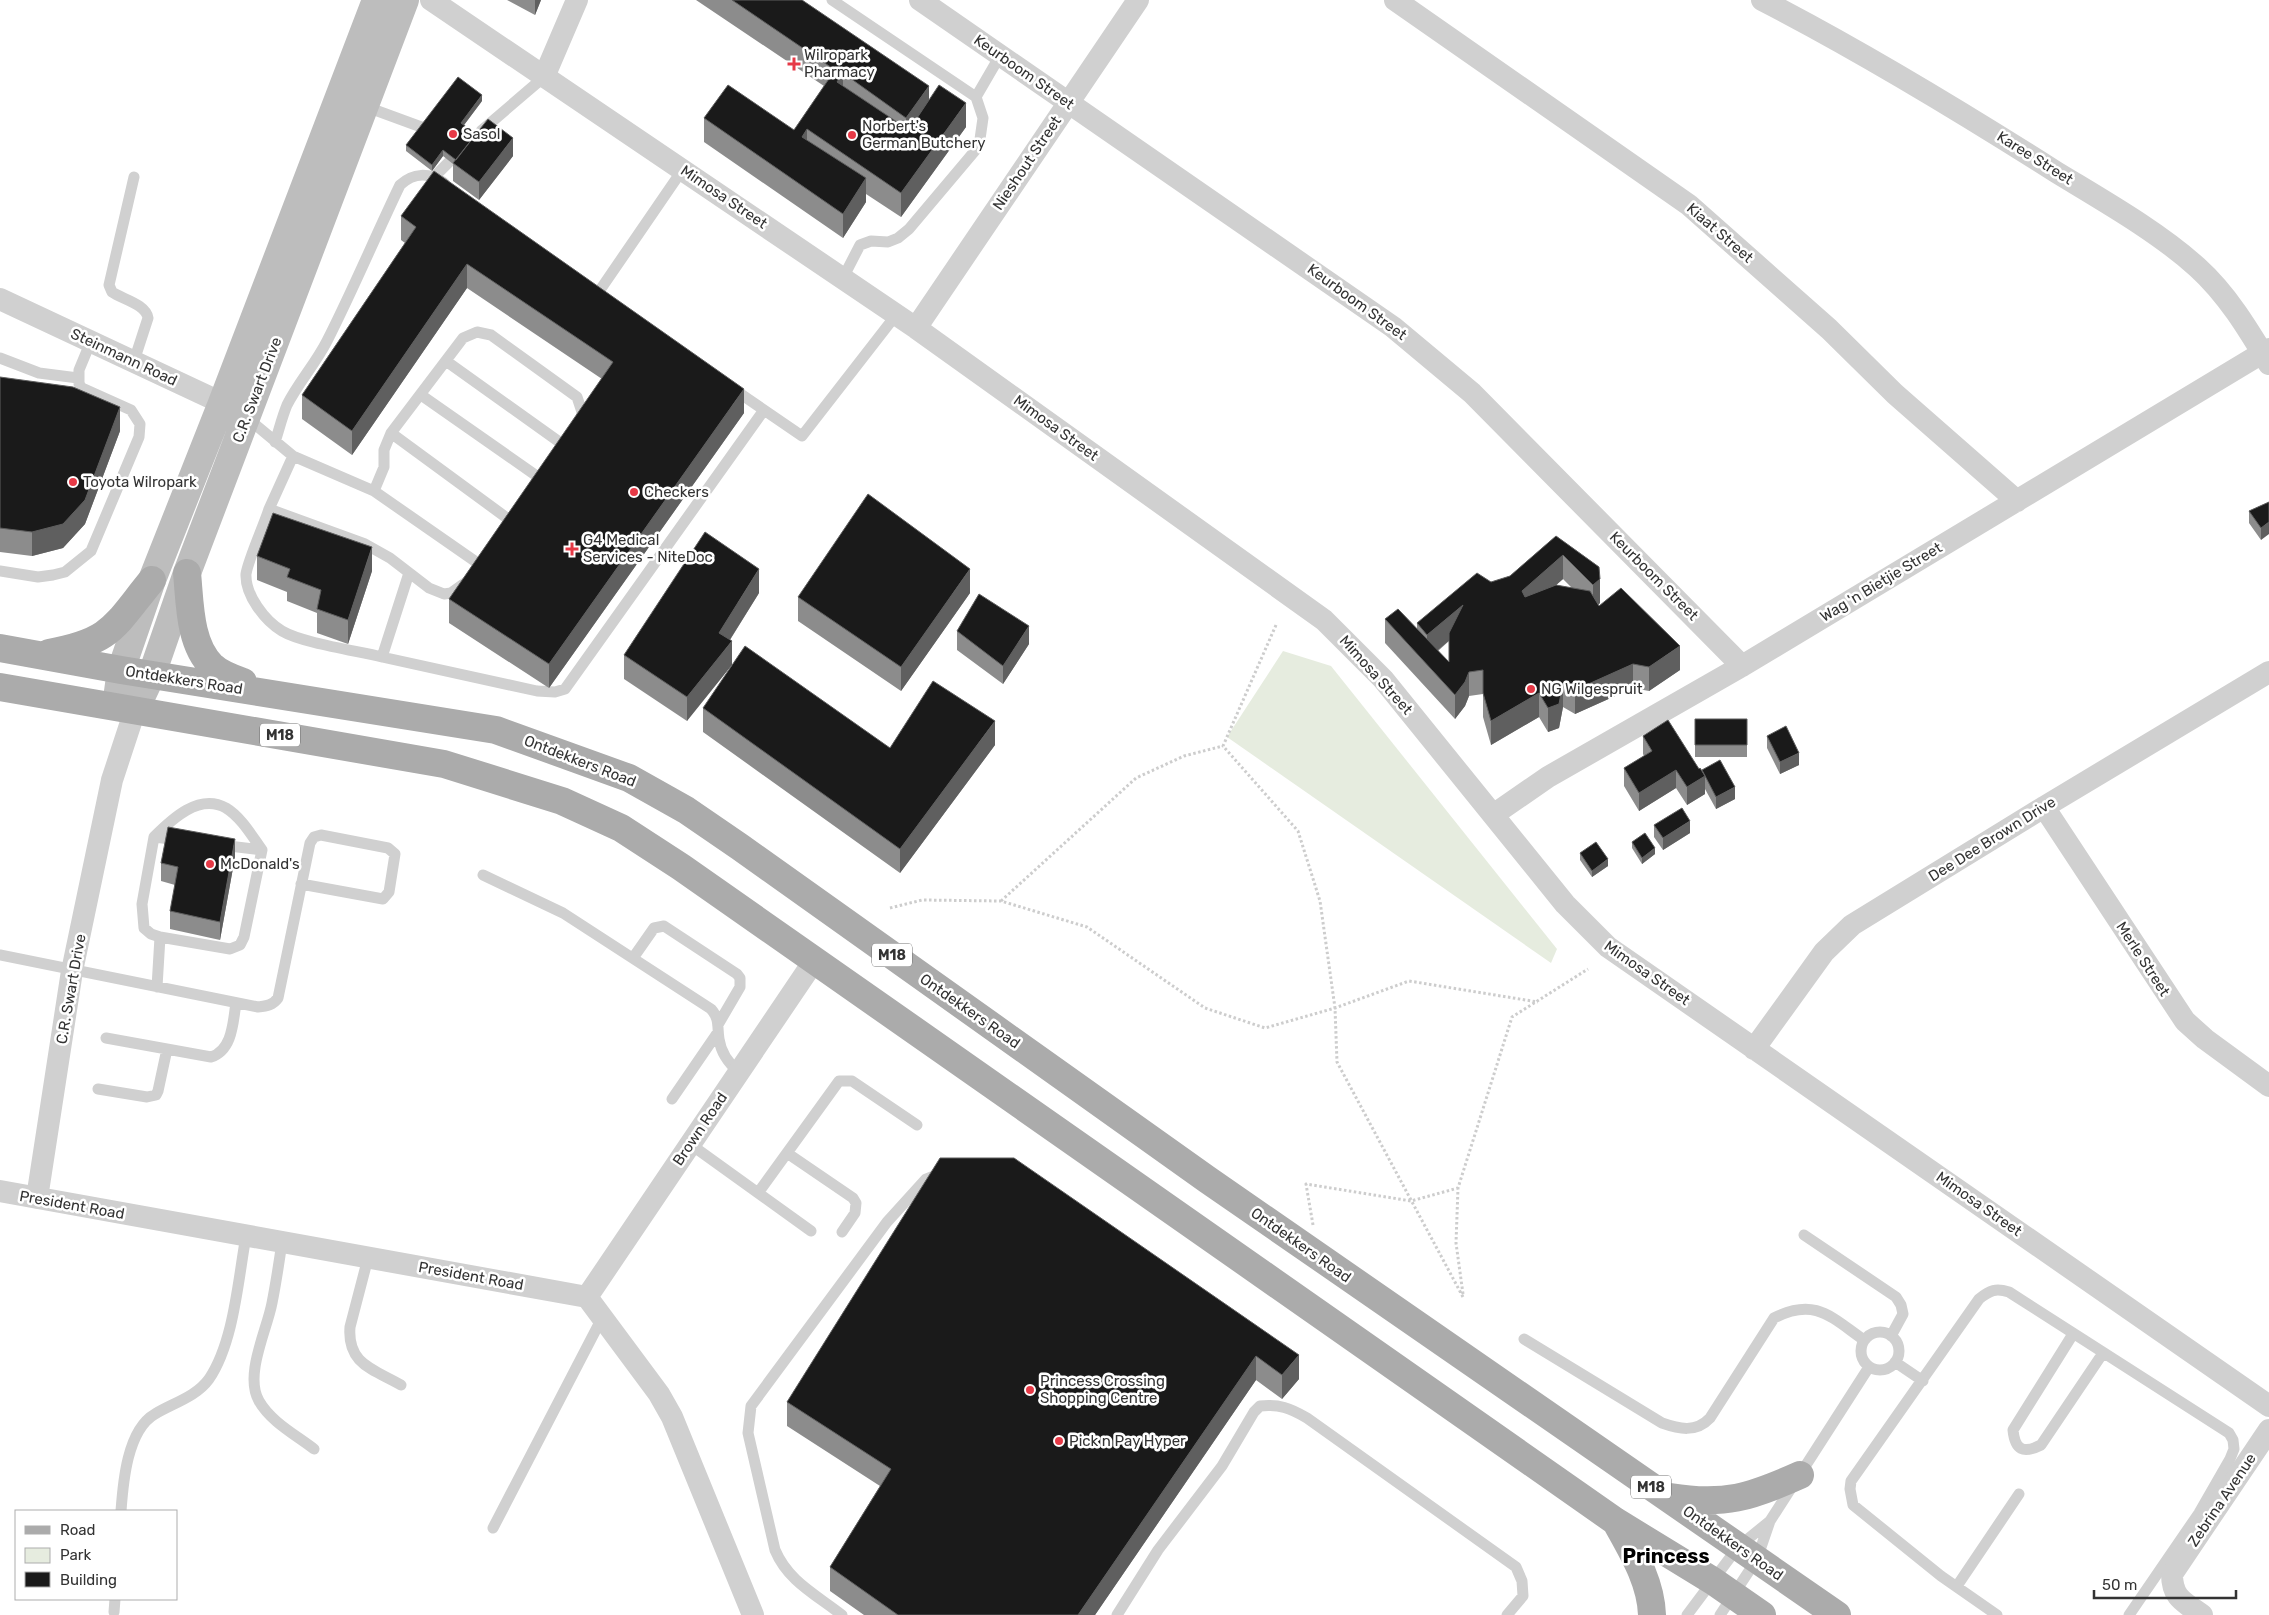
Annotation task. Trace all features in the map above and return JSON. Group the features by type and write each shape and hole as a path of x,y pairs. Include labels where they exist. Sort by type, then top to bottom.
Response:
{"main road":[{"name":"C.R. Swart Drive","path":"126,708 121,670 152,580 222,403 376,0"},
{"name":"C.R. Swart Drive","path":"126,708 152,674 187,573 405,0"},
{"path":"187,573 192,621 203,654 212,667 228,677 277,694"},
{"path":"40,655 72,649 106,635 116,626 152,580"},
{"name":"Ontdekkers Road","path":"0,648 121,670 496,730 629,778 686,810 740,847 1319,1257 1837,1615"},
{"name":"M18","path":"0,687 444,764 562,801 621,828 681,867 1722,1597 1762,1615"},
{"path":"1666,1497 1696,1502 1732,1500 1757,1494 1800,1475"},
{"path":"1616,1521 1645,1579 1652,1600 1652,1615"}],"street":[{"name":"Mimosa Street","path":"431,0 916,328 1324,620 1383,679 1565,904 1608,947 2269,1406"},
{"path":"544,77 577,0"},
{"name":"Keurboom Street","path":"920,0 1001,54 1068,103 1393,327 1472,393 1742,666"},
{"name":"Nieshout Street","path":"916,328 1138,0"},
{"name":"Kiaat Street","path":"1395,0 1689,205 1829,329 1895,394 2017,501"},
{"name":"Karee Street","path":"1762,0 1959,110 2134,221 2197,267 2238,314 2267,355"},
{"name":"Steinmann Road","path":"0,299 222,403 246,418"},
{"name":"Wag 'n Bietjie Street","path":"1493,815 1548,777 1742,666 2017,501 2267,355"},
{"name":"Dee Dee Brown Drive","path":"1754,1049 1824,952 1852,925 2269,672"},
{"name":"C.R. Swart Drive","path":"37,1198 72,971 126,708"},
{"name":"Merle Street","path":"2044,807 2185,1021 2205,1040 2269,1086"},
{"name":"Brown Road","path":"587,1297 814,961"},
{"name":"President Road","path":"0,1191 587,1297"},
{"path":"587,1297 659,1394 672,1417 753,1615"},
{"name":"Zebrina Avenue","path":"2202,1615 2180,1600 2172,1584 2172,1574 2269,1430"}],"lane":[{"path":"832,0 976,97 983,118 979,146 908,229 898,238 888,242 871,241 860,245 843,278"},
{"path":"976,97 1001,54"},
{"path":"472,138 544,77"},
{"path":"364,106 424,128"},
{"path":"434,176 450,161"},
{"path":"598,293 683,170"},
{"path":"275,442 287,406 326,344 400,185 407,178 418,175 434,176 450,188"},
{"path":"134,177 109,285 112,292 142,308 148,314 134,361"},
{"path":"724,382 802,436 896,315"},
{"path":"374,491 384,466 384,450 391,433 463,338 469,334 477,332 491,335 577,396 582,412 581,422 568,441 446,361"},
{"path":"0,571 38,577 53,576 65,572 91,551 139,437 140,424 131,410 82,388 79,384 79,370 91,341"},
{"path":"0,358 40,373 78,378"},
{"path":"420,395 541,479"},
{"path":"293,456 269,509 246,573 247,586 252,598 267,618 282,631 309,640 538,691 555,692 565,689 764,410"},
{"path":"246,418 293,456 374,491 482,561 464,584 450,593 444,594 429,588 390,558 365,544 269,509"},
{"path":"391,433 511,521"},
{"path":"382,657 409,573"},
{"path":"212,805 225,808 238,818 262,850 244,937 240,945 230,949 160,937 151,934 144,928 142,904 154,837 173,818 185,810 212,805"},
{"path":"0,955 236,1003 258,1007 267,1006 274,1004 278,998 301,884 310,843 314,837 321,836 388,848 395,854 389,892 383,898 301,884"},
{"path":"154,837 262,850"},
{"path":"483,875 563,913 711,1009 716,1015 725,1057 739,1072"},
{"path":"633,958 654,928 664,926 737,974 740,978 740,986 718,1028 672,1099"},
{"path":"157,987 160,937"},
{"path":"106,1038 206,1057 217,1055 228,1044 236,1003"},
{"path":"98,1089 147,1097 156,1096 167,1049"},
{"path":"758,1193 839,1081 852,1081 916,1125"},
{"path":"690,1144 811,1231"},
{"path":"787,1153 853,1198 856,1203 855,1213 842,1232"},
{"path":"842,1615 791,1577 783,1568 775,1550 748,1433 751,1406 887,1222 926,1179 937,1173 956,1173"},
{"path":"1804,1235 1896,1297 1901,1304 1903,1314 1891,1336"},
{"path":"121,1510 124,1477 130,1452 140,1429 152,1415 196,1392 208,1380 217,1364 230,1325 246,1236"},
{"path":"282,1242 272,1306 259,1345 255,1373 256,1388 258,1400 273,1418 314,1449"},
{"path":"368,1258 350,1327 349,1338 352,1352 357,1360 400,1385"},
{"path":"1997,1615 1956,1586 1853,1505 1851,1481 1978,1299 1988,1291 1998,1289 2009,1292 2229,1433 2233,1440 2234,1449 2230,1459 2199,1513 2129,1615"},
{"path":"1524,1339 1662,1423 1676,1428 1692,1429 1703,1425 1710,1418 1774,1318 1790,1310 1808,1308 1822,1312 1864,1340"},
{"path":"493,1528 602,1318"},
{"path":"1877,1332 1891,1336 1898,1348 1898,1356 1895,1362 1882,1370 1869,1367 1860,1354 1864,1340 1877,1332"},
{"path":"2073,1334 2013,1430 2014,1441 2020,1448 2030,1450 2041,1445 2103,1353"},
{"path":"1895,1362 1923,1380"},
{"path":"1687,1615 1722,1597 1747,1553 1770,1522 1869,1367"},
{"path":"1117,1615 1158,1550 1222,1466 1254,1412 1260,1406 1275,1404 1286,1406 1307,1418 1516,1567 1522,1581 1523,1596 1507,1615"},
{"path":"1956,1586 2019,1494"},
{"path":"1722,1597 1747,1553 1770,1522"},
{"path":"114,1612 115,1600"}],"path":[{"path":"1223,746 1276,625"},
{"path":"1001,901 1136,778 1184,756 1223,746"},
{"path":"1223,746 1298,831 1320,901 1335,1008 1337,1062 1463,1297 1456,1243 1458,1188 1512,1017 1588,969"},
{"path":"890,908 922,900 1001,901 1087,927 1205,1008 1265,1028 1335,1008 1409,980 1538,1002"},
{"path":"1319,1257 1306,1184 1410,1201 1458,1188"}],"green space":[{"path":"1283,651 1331,666 1557,949 1551,963 1227,737"}],"building":[{"path":"732,0 802,0 929,86 906,118 843,73 837,82 909,130 939,85 966,103 901,193 807,129 802,137 866,178 843,214 704,118 728,85 794,130 835,70"},
{"path":"458,77 482,95 461,123 476,134 456,160 443,150 432,165 406,145"},
{"path":"488,119 513,138 479,182 453,163"},
{"path":"434,171 744,389 549,664 449,599 613,362 467,264 352,431 302,395 416,227 401,216"},
{"path":"0,377 73,387 120,407 85,500 63,524 32,532 0,528"},
{"path":"868,494 970,569 901,667 798,597"},
{"path":"2269,502 2269,522 2261,528 2249,511"},
{"path":"273,513 372,547 348,620 317,609 321,590 287,577 290,569 257,556"},
{"path":"705,532 759,569 719,633 732,641 687,697 624,655"},
{"path":"1556,536 1599,567 1600,579 1593,585 1563,555 1522,591 1525,597 1556,585 1590,591 1599,606 1621,588 1680,646 1649,667 1633,664 1575,690 1563,683 1559,704 1548,708 1539,693 1491,721 1483,693 1483,670 1469,672 1465,682 1455,695 1385,619 1398,609 1449,662 1449,633 1463,605 1427,635 1417,623 1477,573 1491,582 1510,576"},
{"path":"979,594 1029,626 1003,666 957,631"},
{"path":"745,646 890,748 933,681 995,721 900,849 703,708"},
{"path":"1695,719 1747,719 1747,745 1695,745"},
{"path":"1668,720 1705,776 1687,787 1676,770 1639,793 1624,768 1652,751 1643,736"},
{"path":"1786,726 1799,753 1780,762 1767,736"},
{"path":"1720,760 1735,787 1716,797 1702,770"},
{"path":"1682,808 1690,821 1663,838 1654,825"},
{"path":"168,827 235,839 220,922 170,911 178,867 161,863"},
{"path":"1645,833 1655,848 1642,858 1632,842"},
{"path":"1596,842 1608,859 1592,871 1580,853"},
{"name":"Princess Crossing Shopping Centre","path":"940,1158 1014,1158 1299,1355 1282,1375 1256,1356 1078,1615 898,1615 830,1567 891,1469 787,1402"}],"place":[{"name":"Wilropark Pharmacy","path":"794,64"},
{"name":"Sasol","path":"453,134"},
{"name":"Norbert's German Butchery","path":"852,135"},
{"name":"Toyota Wilropark","path":"73,482"},
{"name":"Checkers","path":"634,492"},
{"name":"G4 Medical Services - NiteDoc","path":"572,549"},
{"name":"NG Wilgespruit","path":"1531,689"},
{"name":"McDonald's","path":"210,864"},
{"name":"Princess Crossing Shopping Centre","path":"1030,1390"},
{"name":"Pick n Pay Hyper","path":"1059,1441"}],"district":[{"name":"Princess","path":"1666,1556"}]}
